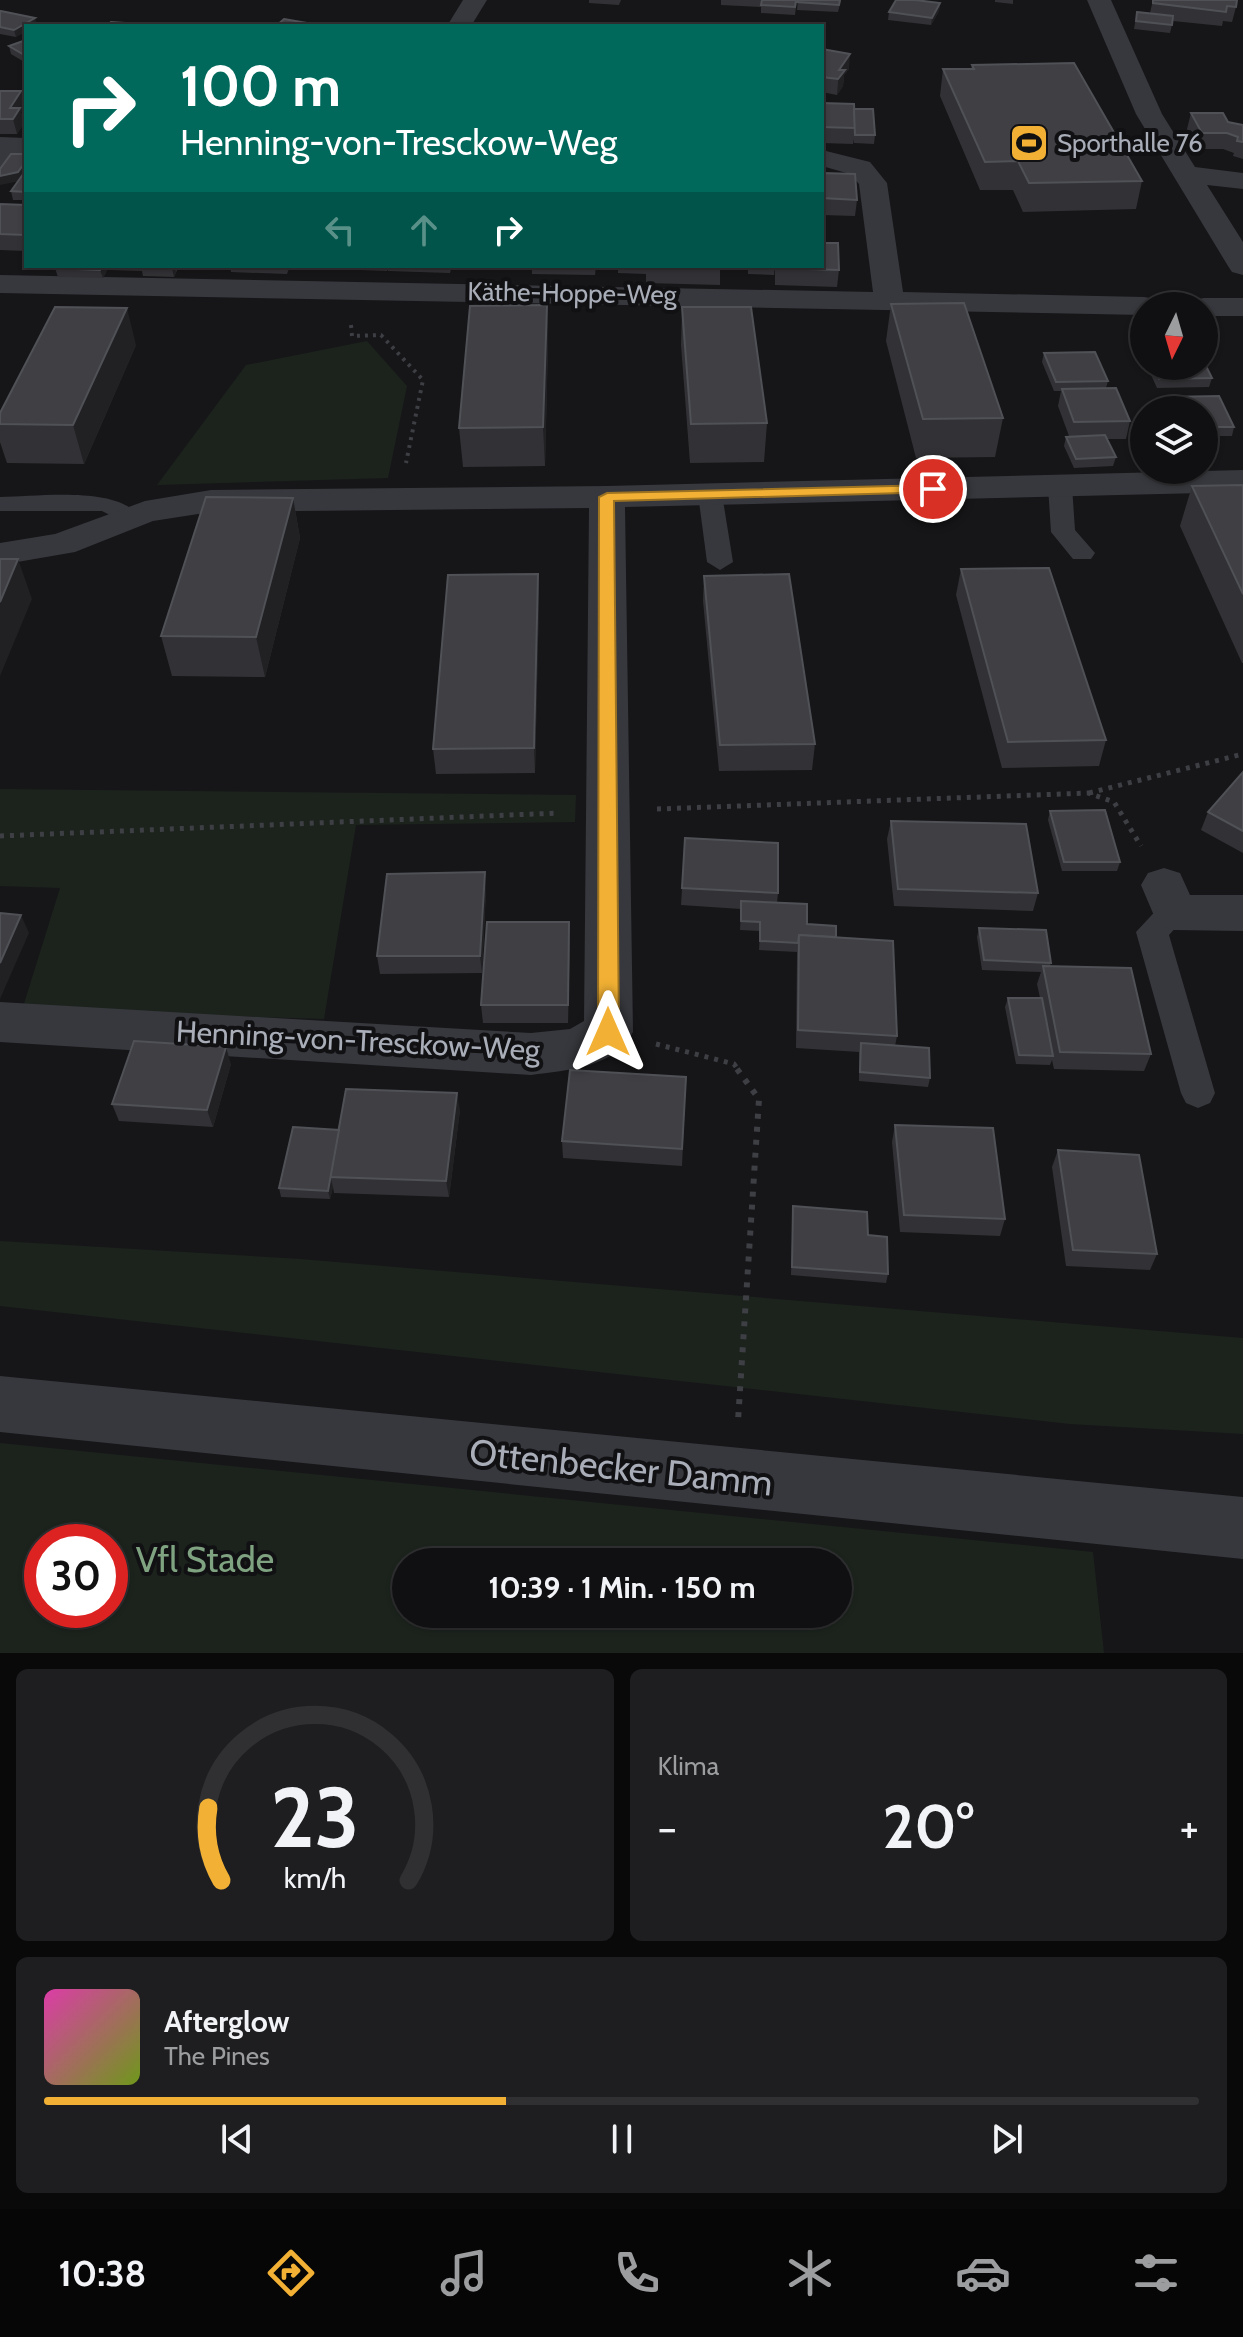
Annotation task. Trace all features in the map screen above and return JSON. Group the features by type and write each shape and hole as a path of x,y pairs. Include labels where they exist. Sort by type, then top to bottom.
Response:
{"street":[{"path":"460,24 475,0"},
{"path":"1099,0 1149,114 1189,174 1243,266"},
{"path":"824,159 860,168 873,183 889,299"},
{"path":"1189,174 1243,181"},
{"name":"Käthe-Hoppe-Weg","path":"0,284 340,281 889,299 976,305 1130,306"},
{"path":"1218,307 1243,307"},
{"path":"0,554 62,544 145,512 211,501 607,497 1243,481"},
{"path":"607,497 608,1032"},
{"path":"1169,898 1243,913"},
{"name":"Henning-von-Tresckow-Weg","path":"0,1022 531,1054 578,1048 608,1032"},
{"name":"Ottenbecker Damm","path":"0,1404 1243,1528"}],"lane":[{"path":"1060,486 1063,532 1082,553"},
{"path":"710,494 720,562"},
{"path":"0,504 105,504 119,509 129,518"},
{"path":"1169,898 1152,932 1198,1093"}],"path":[{"path":"340,281 352,336 381,335 423,380 399,499"},
{"path":"0,836 1088,793 1243,754"},
{"path":"1088,793 1114,802 1169,898"},
{"path":"608,1032 734,1064 759,1099 734,1478"}],"green space":[{"path":"367,341 407,386 388,478 157,485 246,365"},
{"path":"0,789 576,795 575,822 356,825 324,1019 22,1010 60,888 0,886"},
{"path":"0,1241 300,1259 1243,1338 1243,1434 1070,1424 0,1306"},
{"name":"Vfl Stade","path":"0,1443 1093,1552 1104,1653 0,1653"}],"building":[{"path":"762,0 796,0 795,7 761,5"},
{"path":"798,0 840,0 839,5"},
{"path":"896,0 940,3 932,18 889,12"},
{"path":"1153,0 1237,0 1236,7 1227,6 1226,12 1153,3"},
{"path":"0,11 35,18 14,30 0,27"},
{"path":"1137,12 1173,16 1172,25 1136,21"},
{"path":"284,19 313,24 278,24"},
{"path":"24,41 24,55 9,46"},
{"path":"824,49 850,54 839,70 845,70 838,79 824,77"},
{"name":"Sporthalle 76","path":"1074,63 1142,181 1029,183 1018,161 985,162 943,69 974,69 972,65"},
{"path":"0,91 21,91 10,108 20,108 13,119 0,119"},
{"path":"824,103 854,104 855,128 824,127"},
{"path":"854,109 873,109 875,135 855,135"},
{"path":"1191,113 1223,113 1228,122 1243,125 1243,142 1227,133 1202,133"},
{"path":"11,154 24,154 24,164 18,172 0,176 0,169"},
{"path":"24,173 24,192 11,191"},
{"path":"824,173 855,174 857,200 824,198"},
{"path":"0,204 24,205 24,235 0,234"},
{"path":"824,243 838,243 839,270 777,268 824,268"},
{"path":"55,268 101,268 100,270"},
{"path":"964,303 1003,418 923,419 891,304"},
{"path":"547,305 543,427 459,428 470,306"},
{"path":"55,307 127,308 73,425 0,424 0,413"},
{"path":"682,307 751,307 767,423 691,424"},
{"path":"1095,352 1108,381 1056,382 1044,353"},
{"path":"1116,388 1130,421 1074,422 1062,389"},
{"path":"1219,396 1234,427 1218,427"},
{"path":"1105,435 1116,457 1076,459 1066,437"},
{"path":"1243,485 1243,594 1192,486"},
{"path":"206,497 293,498 256,637 161,636"},
{"path":"0,559 18,559 0,602"},
{"path":"1049,568 1106,740 1008,742 961,569"},
{"path":"538,574 534,748 433,749 448,575"},
{"path":"789,574 815,744 720,745 704,576"},
{"path":"1243,772 1243,831 1208,812"},
{"path":"1105,810 1120,862 1064,862 1050,811"},
{"path":"891,821 1026,824 1038,893 898,889"},
{"path":"685,838 778,843 778,893 682,888"},
{"path":"485,872 480,956 377,956 387,874"},
{"path":"741,901 807,904 807,924 836,926 836,937 799,935 798,943 760,941 760,922 741,921"},
{"path":"0,913 21,915 0,963"},
{"path":"487,922 569,922 568,1005 481,1005"},
{"path":"979,928 1046,930 1051,963 984,960"},
{"path":"799,935 893,941 897,1036 798,1030"},
{"path":"1043,966 1131,968 1151,1054 1060,1052"},
{"path":"1008,998 1042,998 1053,1056 1019,1055"},
{"path":"134,1041 226,1047 207,1110 112,1104"},
{"path":"861,1043 929,1048 930,1078 860,1072"},
{"path":"570,1070 686,1077 682,1149 562,1141"},
{"path":"346,1089 457,1093 446,1181 330,1177"},
{"path":"895,1125 993,1128 1005,1219 904,1215"},
{"path":"293,1127 339,1130 328,1191 279,1188"},
{"path":"1058,1150 1139,1155 1157,1254 1073,1250"},
{"path":"793,1206 867,1212 868,1235 887,1237 888,1274 792,1267"}],"place":[{"name":"Sporthalle 76","path":"1029,143"}],"route":[{"path":"608,1032 607,497 933,489"}]}
